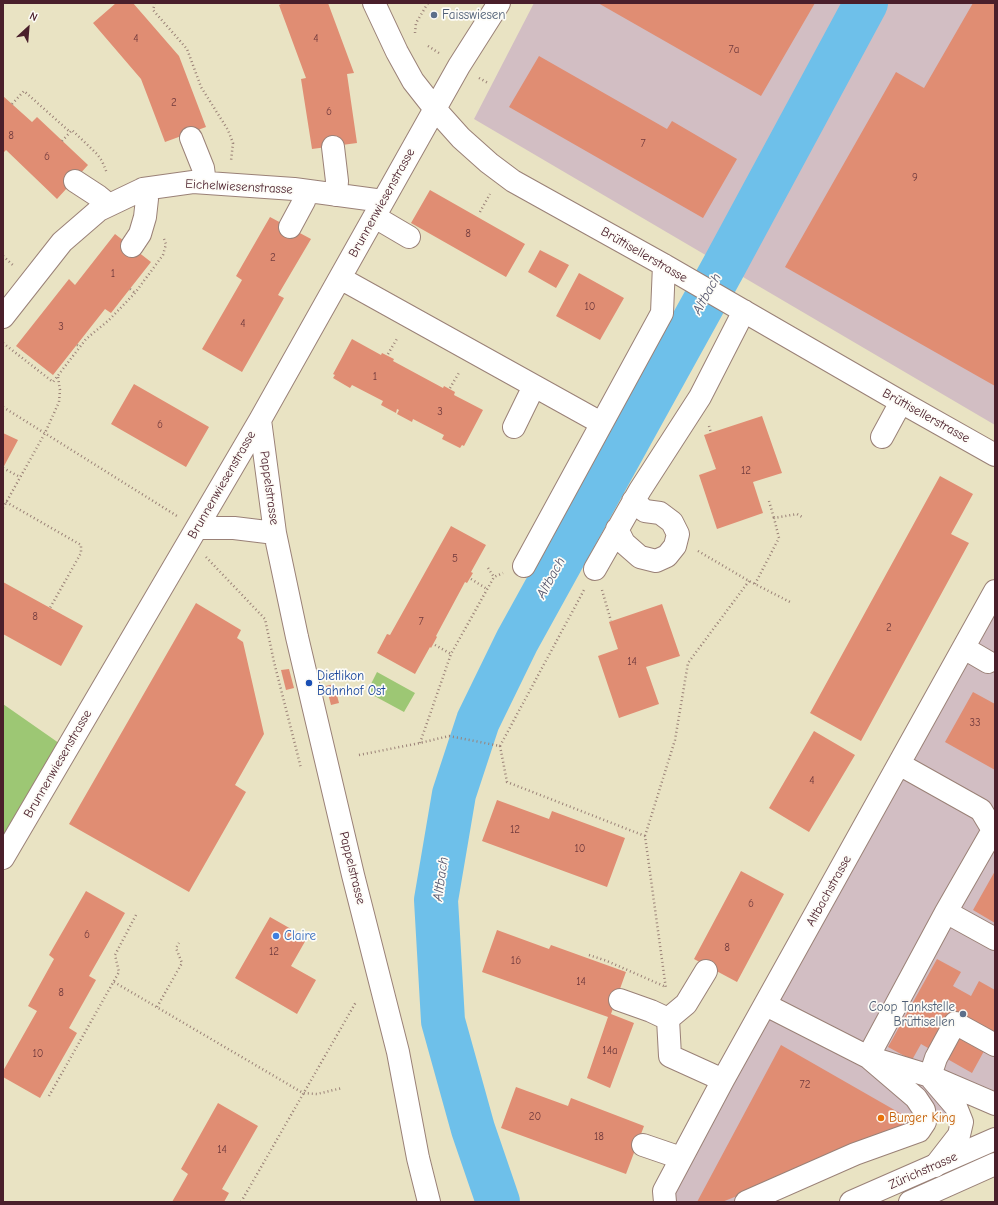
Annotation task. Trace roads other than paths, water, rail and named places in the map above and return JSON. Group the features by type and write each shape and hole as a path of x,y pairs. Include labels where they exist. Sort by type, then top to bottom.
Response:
{"street":[{"name":"Brüttisellerstrasse","path":"374,3 397,52 414,81 435,109 461,138 489,163 513,181 664,265 736,308 995,455"},
{"path":"435,109 499,3"},
{"name":"Brunnenwiesenstrasse","path":"3,858 189,523 260,420 435,109"},
{"path":"190,138 203,168 206,183"},
{"path":"333,148 337,181 336,195"},
{"path":"75,181 109,205"},
{"name":"Eichelwiesenstrasse","path":"3,317 62,242 99,210 143,189 194,182 307,191 336,195 379,209"},
{"path":"132,246 140,234 145,217 147,199 143,189"},
{"path":"290,227 304,201 307,191"},
{"path":"379,209 409,237"},
{"path":"524,566 662,313 664,265"},
{"path":"340,278 601,423"},
{"path":"595,569 633,501 700,397 736,308"},
{"path":"514,427 534,386"},
{"path":"882,437 901,402"},
{"name":"Pappelstrasse","path":"260,420 275,533 297,637 353,875 398,1052 418,1158 429,1202"},
{"path":"617,528 624,543 640,557 656,561 667,556 676,546 678,534 672,522 660,513 645,511 633,501"},
{"name":"Pappelstrasse","path":"189,523 275,533"},
{"name":"Altbachstrasse","path":"664,1196 681,1158 723,1080 995,591"},
{"path":"964,648 988,662"},
{"path":"868,1058 946,912 994,831 981,810 899,764"},
{"path":"946,912 995,939"},
{"path":"668,1019 686,1004 706,971"},
{"path":"620,1000 668,1019"},
{"path":"766,1005 868,1058 930,1076 995,1104"},
{"path":"668,1019 670,1056 723,1080"},
{"path":"930,1076 936,1058 955,1023 995,1045"},
{"path":"746,1202 855,1154 919,1131 925,1122 924,1110 916,1098 868,1058"},
{"path":"930,1076 956,1107 962,1122 959,1135 935,1166"},
{"name":"Zürichstrasse","path":"851,1202 995,1139"},
{"path":"643,1145 681,1158"},
{"name":"Zürichstrasse","path":"910,1202 995,1164"}],"waterway":[{"name":"Altbach","path":"498,1202 473,1129 443,1021 436,900 454,794 478,721 517,641 723,268 866,3"}],"place":[{"name":"Faisswiesen","path":"434,15"},
{"name":"Dietlikon Bahnhof Ost","path":"309,683"},
{"name":"Claire","path":"276,936"},
{"name":"Coop Tankstelle Brüttisellen","path":"963,1014"},
{"name":"Burger King","path":"881,1118"}]}
